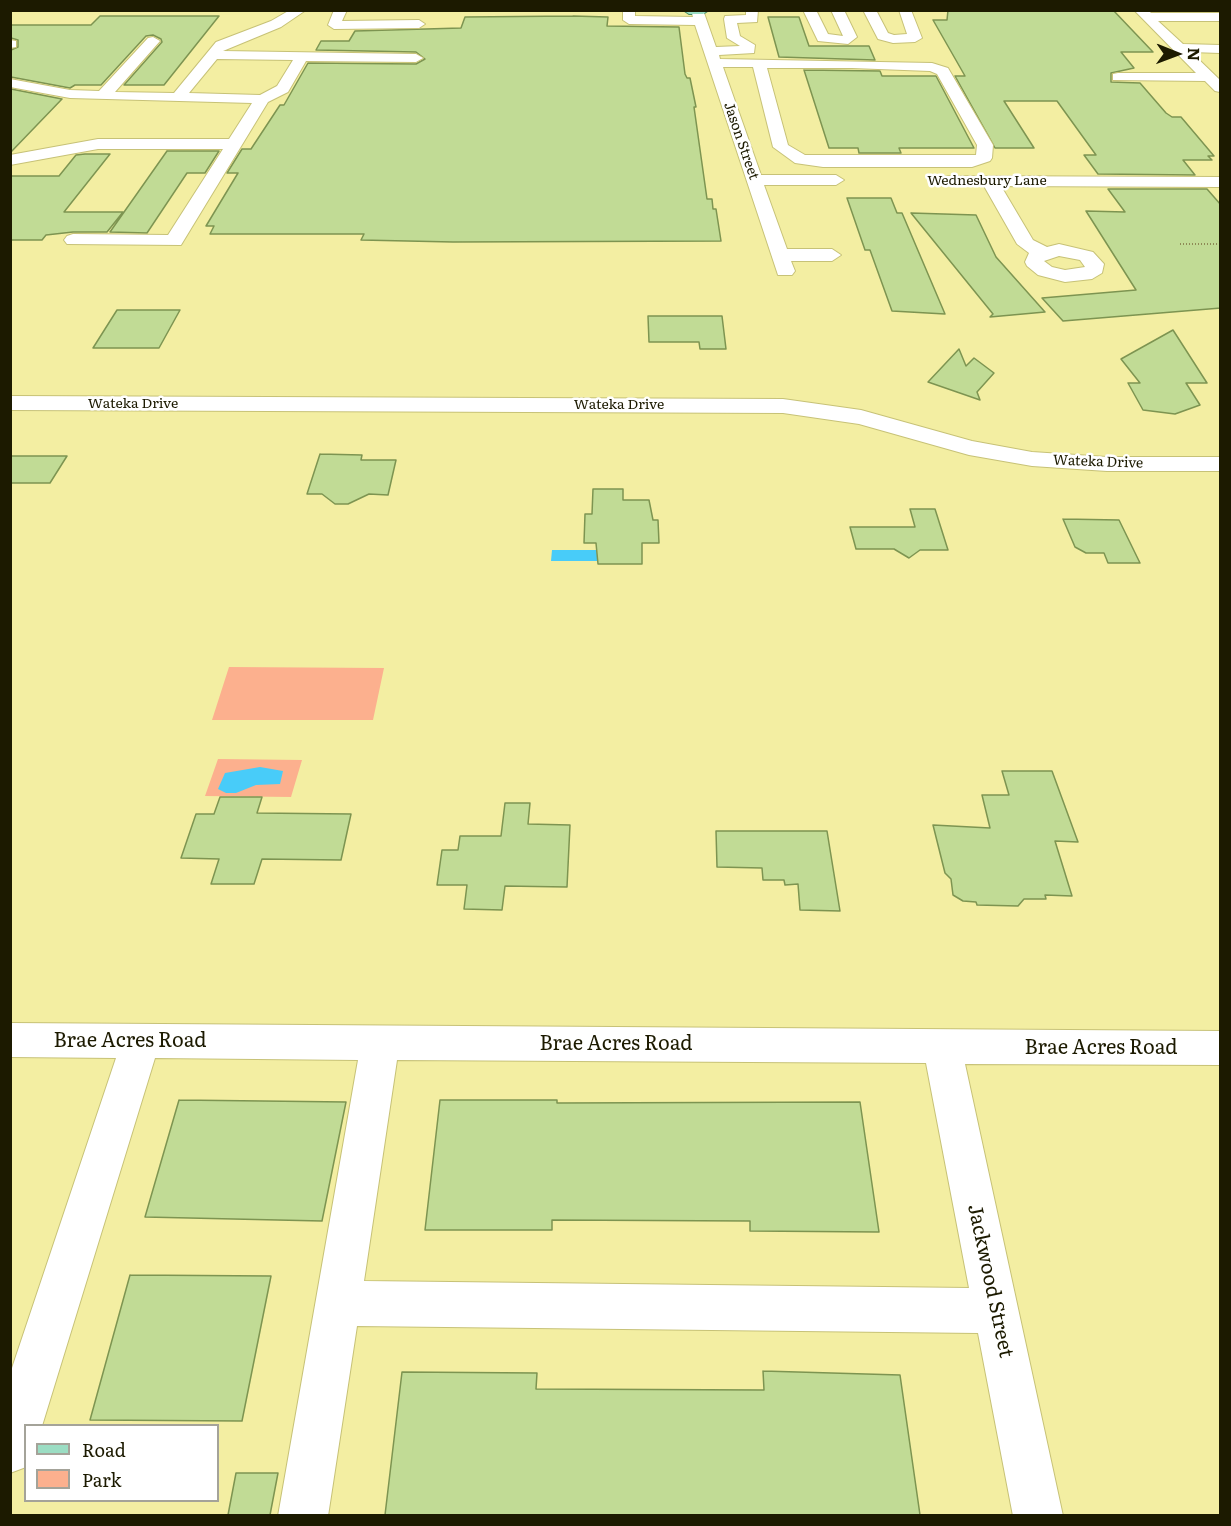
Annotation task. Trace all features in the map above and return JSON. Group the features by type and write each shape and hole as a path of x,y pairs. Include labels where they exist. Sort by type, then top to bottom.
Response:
{"street":[{"path":"178,97 221,45 276,24 302,10 308,15 299,26 242,47 204,97"},
{"path":"341,10 329,26 419,24"},
{"path":"395,10 393,16 408,16 405,25"},
{"path":"629,10 629,20 697,13"},
{"path":"713,57 749,50 748,45 735,38 730,19 752,19 752,10"},
{"path":"809,10 823,38 848,40 850,37 837,10"},
{"name":"Jason Street","path":"697,13 782,263 832,255"},
{"path":"1144,14 1221,17"},
{"path":"1144,14 1221,88"},
{"path":"103,96 153,41"},
{"path":"1180,48 1221,49"},
{"path":"212,55 416,58"},
{"path":"713,57 759,64 933,67 944,71 985,145 984,158 972,162 823,162 801,159 782,147 759,64"},
{"path":"10,96 17,84 70,94 262,99 283,89 301,58"},
{"path":"1118,77 1210,77"},
{"path":"73,240 174,240 262,99"},
{"path":"10,160 98,144 234,144"},
{"path":"754,180 848,180"},
{"name":"Wednesbury Lane","path":"930,181 1221,182"},
{"path":"989,181 1026,244 1042,252"},
{"name":"Wateka Drive","path":"10,404 783,406 861,417 969,448 1032,459 1107,464 1221,464"},
{"name":"Brae Acres Road","path":"10,1040 1221,1048"},
{"path":"10,1449 141,1041"},
{"path":"303,1515 380,1042"},
{"name":"Jackwood Street","path":"942,1047 1038,1515"},
{"path":"338,1303 996,1311"}],"path":[{"path":"1180,244 1221,244"}],"green space":[{"path":"229,667 384,668 373,720 212,720"},
{"path":"218,759 302,760 291,797 205,796"}],"water":[{"path":"552,550 599,550 598,561 551,561"},
{"path":"260,767 283,771 280,784 256,785 236,793 226,793 218,789 225,773"}],"building":[{"path":"948,10 1113,10 1153,52 1121,52 1134,68 1111,73 1111,82 1140,83 1166,113 1172,117 1181,117 1214,156 1208,156 1212,160 1183,160 1195,175 1098,174 1084,155 1096,155 1057,101 1004,101 1034,148 995,148 955,76 965,76 933,20 947,20"},
{"path":"100,16 219,16 164,85 124,85 162,42 153,35 146,36 101,85 75,85 70,88 11,77 11,50 18,47 18,40 11,38 11,25 91,25"},
{"path":"465,17 608,17 607,26 679,27 685,74 687,78 690,78 696,107 694,107 707,199 712,199 713,209 716,209 721,241 453,242 361,240 364,234 210,234 214,226 206,226 238,173 227,173 242,149 251,149 280,105 284,105 308,63 416,64 425,59 416,52 316,50 321,41 349,41 355,31 461,28"},
{"path":"768,17 799,17 809,46 869,46 875,60 779,57"},
{"path":"804,70 880,71 882,76 936,76 974,148 899,148 901,153 859,153 858,148 829,148"},
{"path":"11,89 62,99 10,153 10,94"},
{"path":"167,151 219,151 205,173 187,173 147,233 110,232"},
{"path":"110,154 64,212 123,212 107,232 73,232 46,235 42,240 10,240 10,176 59,176 76,155"},
{"path":"1108,189 1207,189 1221,205 1221,308 1063,321 1042,298 1136,290 1086,211 1125,212"},
{"path":"847,198 891,198 897,213 902,213 945,314 892,311 870,250 865,250"},
{"path":"911,213 976,215 996,257 1045,312 990,317 993,314"},
{"path":"117,310 180,310 159,348 93,348"},
{"path":"648,316 722,316 726,349 700,349 699,342 649,342"},
{"path":"1173,330 1207,383 1186,383 1200,405 1175,414 1143,410 1128,383 1140,383 1121,359"},
{"path":"959,349 966,366 974,358 994,373 977,392 980,400 928,382"},
{"path":"320,454 362,455 361,460 396,460 388,495 369,494 348,504 335,504 322,494 307,494"},
{"path":"10,456 67,456 50,483 10,483"},
{"path":"593,489 623,489 623,500 649,500 653,520 658,520 659,543 642,543 642,564 598,564 596,543 584,543 585,514 592,514"},
{"path":"910,509 935,509 948,550 920,550 909,558 894,549 856,549 850,527 915,527"},
{"path":"1063,519 1119,520 1140,563 1108,563 1104,553 1086,553 1075,547"},
{"path":"1002,771 1052,771 1078,842 1055,841 1072,896 1045,895 1046,899 1024,899 1018,906 977,905 976,902 963,901 953,895 951,879 945,873 933,825 990,828 982,795 1009,795"},
{"path":"220,797 262,797 257,813 351,814 341,860 262,859 254,884 211,884 219,859 181,858 196,814 214,814"},
{"path":"505,803 530,803 528,824 570,825 567,887 505,886 502,910 464,909 467,885 437,885 442,850 458,850 460,836 501,836"},
{"path":"716,831 827,831 840,911 800,910 798,884 785,885 784,880 763,880 762,868 717,867"},
{"path":"179,1100 346,1102 322,1221 145,1217"},
{"path":"440,1100 557,1100 557,1103 860,1102 879,1232 750,1231 750,1221 552,1220 552,1230 425,1230"},
{"path":"130,1275 271,1276 242,1421 90,1420"},
{"path":"763,1371 900,1375 920,1515 385,1515 402,1372 537,1373 536,1389 764,1390"},
{"path":"236,1473 278,1473 270,1515 228,1515"}]}
